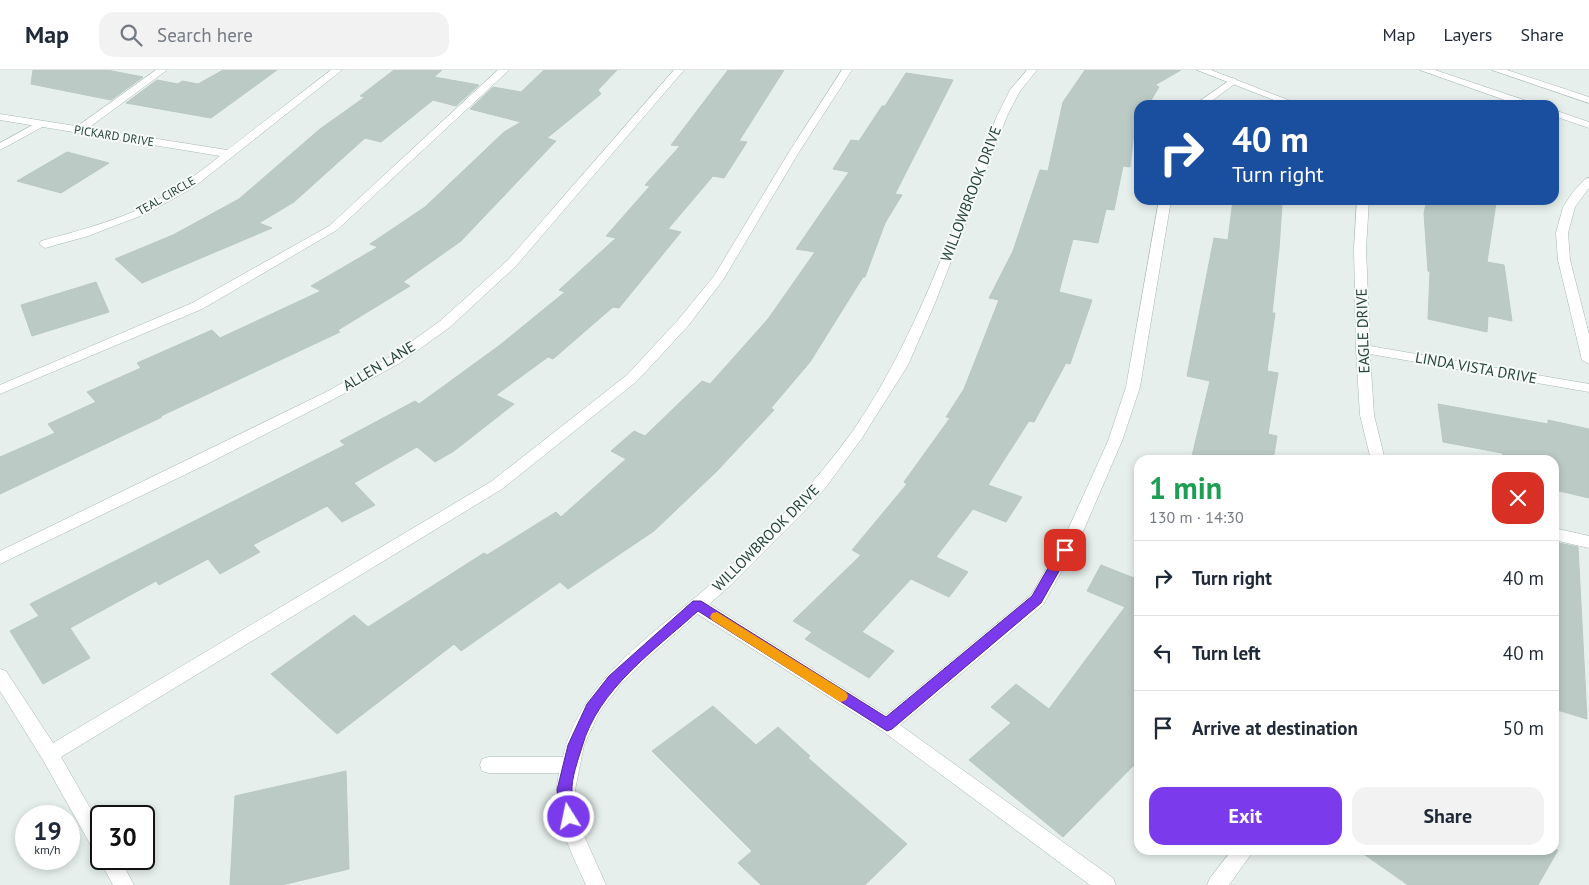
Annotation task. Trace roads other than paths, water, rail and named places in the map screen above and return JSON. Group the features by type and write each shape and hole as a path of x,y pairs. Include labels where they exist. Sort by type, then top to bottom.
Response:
{"street":[{"path":"79,130 162,70"},
{"name":"TEAL CIRCLE","path":"45,244 84,233 144,211 190,185 336,70"},
{"path":"0,390 197,306 333,228 504,70"},
{"name":"ALLEN LANE","path":"0,558 202,460 329,396 395,360 438,329 481,293 512,263 679,70"},
{"path":"50,754 498,485 632,378 684,323 719,277 794,152 847,70"},
{"name":"WILLOWBROOK DRIVE","path":"596,885 572,831 564,790 575,745 592,708 614,680 726,580 796,511 821,483 857,435 901,365 928,303 1002,116 1015,90 1032,70"},
{"path":"1202,70 1282,100"},
{"path":"1425,70 1514,100"},
{"path":"1497,70 1589,100"},
{"path":"1206,100 1233,82"},
{"path":"1559,115 1589,125"},
{"name":"PICKARD DRIVE","path":"0,117 229,154"},
{"path":"0,147 40,124"},
{"path":"1589,181 1576,194 1565,215 1562,250 1589,360"},
{"path":"887,725 1037,600 1074,534 1115,441 1133,387 1164,205"},
{"name":"EAGLE DRIVE","path":"1363,205 1360,248 1363,349 1367,416 1377,455"},
{"name":"LINDA VISTA DRIVE","path":"1363,349 1589,388"},
{"path":"1559,535 1589,542"},
{"path":"697,605 887,725 1106,885"},
{"path":"0,676 50,754 90,825"},
{"path":"489,765 571,764"},
{"path":"1217,885 1240,855"},
{"path":"115,870 124,885"}]}
